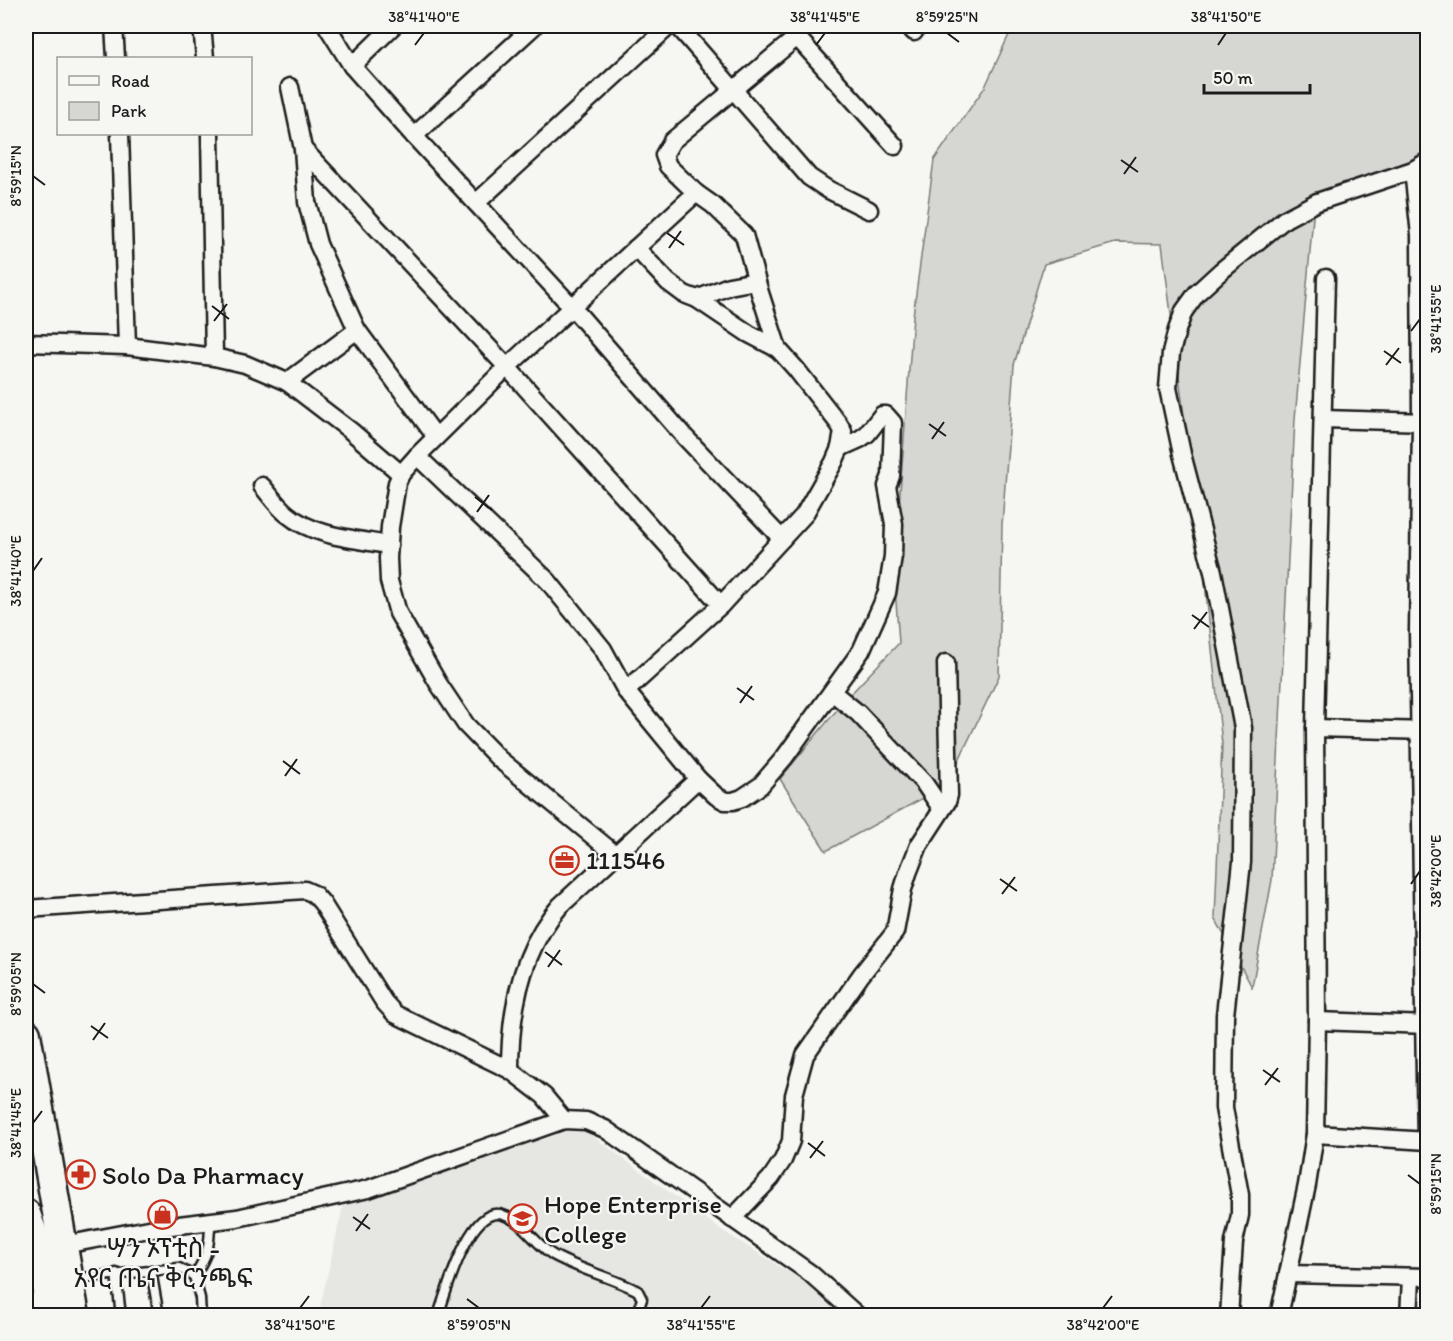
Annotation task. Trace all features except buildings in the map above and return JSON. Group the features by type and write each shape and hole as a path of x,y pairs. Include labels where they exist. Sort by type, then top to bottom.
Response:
{"highway":[{"path":"26,1034 50,1245 42,1306"},
{"path":"26,1214 50,1245 70,1279 75,1316"}],"street":[{"path":"114,26 116,57"},
{"path":"202,26 205,57"},
{"path":"327,26 352,66 414,136 572,307 683,435 782,539"},
{"path":"352,66 393,26"},
{"path":"414,136 531,26"},
{"path":"476,203 669,26"},
{"path":"678,26 809,177 869,210"},
{"path":"778,349 744,235 668,166 664,155 666,149 672,141 734,88 792,31 896,146"},
{"path":"290,87 303,149 307,202 318,244 357,330 436,437"},
{"path":"120,135 127,346"},
{"path":"210,135 214,357"},
{"path":"303,149 507,367 721,605"},
{"path":"1229,1316 1234,1242 1240,1215 1240,1195 1224,1108 1225,1027 1242,862 1243,728 1213,572 1182,454 1168,388 1171,353 1185,311 1197,293 1285,219 1317,202 1420,166 1425,422 1423,632 1427,1141 1315,1134"},
{"path":"616,855 499,759 466,725 438,683 398,613 388,581 389,545 395,494 401,474 436,437 507,367 696,193"},
{"path":"626,691 721,605 804,515 823,484 840,448 843,431 778,349 750,334 697,298 684,294 668,282 636,248"},
{"path":"1279,1316 1307,1185 1315,1134 1317,1021 1315,728 1317,577 1323,419 1322,359 1326,278"},
{"path":"697,298 729,286 756,281"},
{"path":"287,382 357,330"},
{"path":"26,343 127,346 214,357 245,364 287,382 351,431 401,474"},
{"path":"417,456 553,588 603,649 626,691 698,779 716,796 725,801 742,798 760,786 784,758 861,651 887,592 893,556 894,524 886,486 891,476 893,423 886,415 882,415 867,434 840,448"},
{"path":"1323,419 1425,422"},
{"path":"262,486 286,513 304,525 328,534 389,545"},
{"path":"732,1219 771,1178 783,1160 791,1141 794,1095 805,1055 861,975 895,932 903,890 919,845 947,802 949,795 946,663"},
{"path":"832,692 858,713 924,783 941,808"},
{"path":"1315,728 1424,731"},
{"path":"510,1070 510,1037 516,999 530,953 547,920 698,779"},
{"path":"26,909 305,890 314,894 322,903 384,1002 395,1014 510,1070 544,1096 564,1120"},
{"path":"1317,1021 1426,1024"},
{"path":"50,1245 154,1228 237,1218 368,1190 564,1120 586,1121 605,1130 810,1274 858,1316"},
{"path":"1288,1274 1419,1278 1409,1316"}],"lane":[{"path":"438,1316 462,1253 475,1227 487,1216 495,1213 515,1221 555,1256 638,1292 642,1299 636,1316"},
{"path":"194,1276 206,1257 210,1245 210,1221"},
{"path":"70,1279 179,1268 194,1276 200,1298 201,1316"},
{"path":"151,1270 159,1316"},
{"path":"116,1273 122,1316"}],"shaded area":[{"name":"Hope Enterprise College","path":"580,1127 723,1231 806,1283 843,1315 318,1316 343,1206"}],"green space":[{"path":"1013,26 1427,26 1427,161 1314,206 1295,419 1272,880 1252,987 1215,918 1222,744 1203,564 1162,244 1115,243 1044,264 1014,365 1002,525 999,676 947,785 826,851 780,779 845,700 899,643 894,574 913,316 934,160 985,87"}],"place":[{"name":"111546","path":"565,860"},
{"name":"Solo Da Pharmacy","path":"81,1175"},
{"name":"ሣን ኦፕቲስ - አየር ጤና ቅርንጫፍ","path":"163,1214"},
{"name":"Hope Enterprise College","path":"523,1219"}]}
